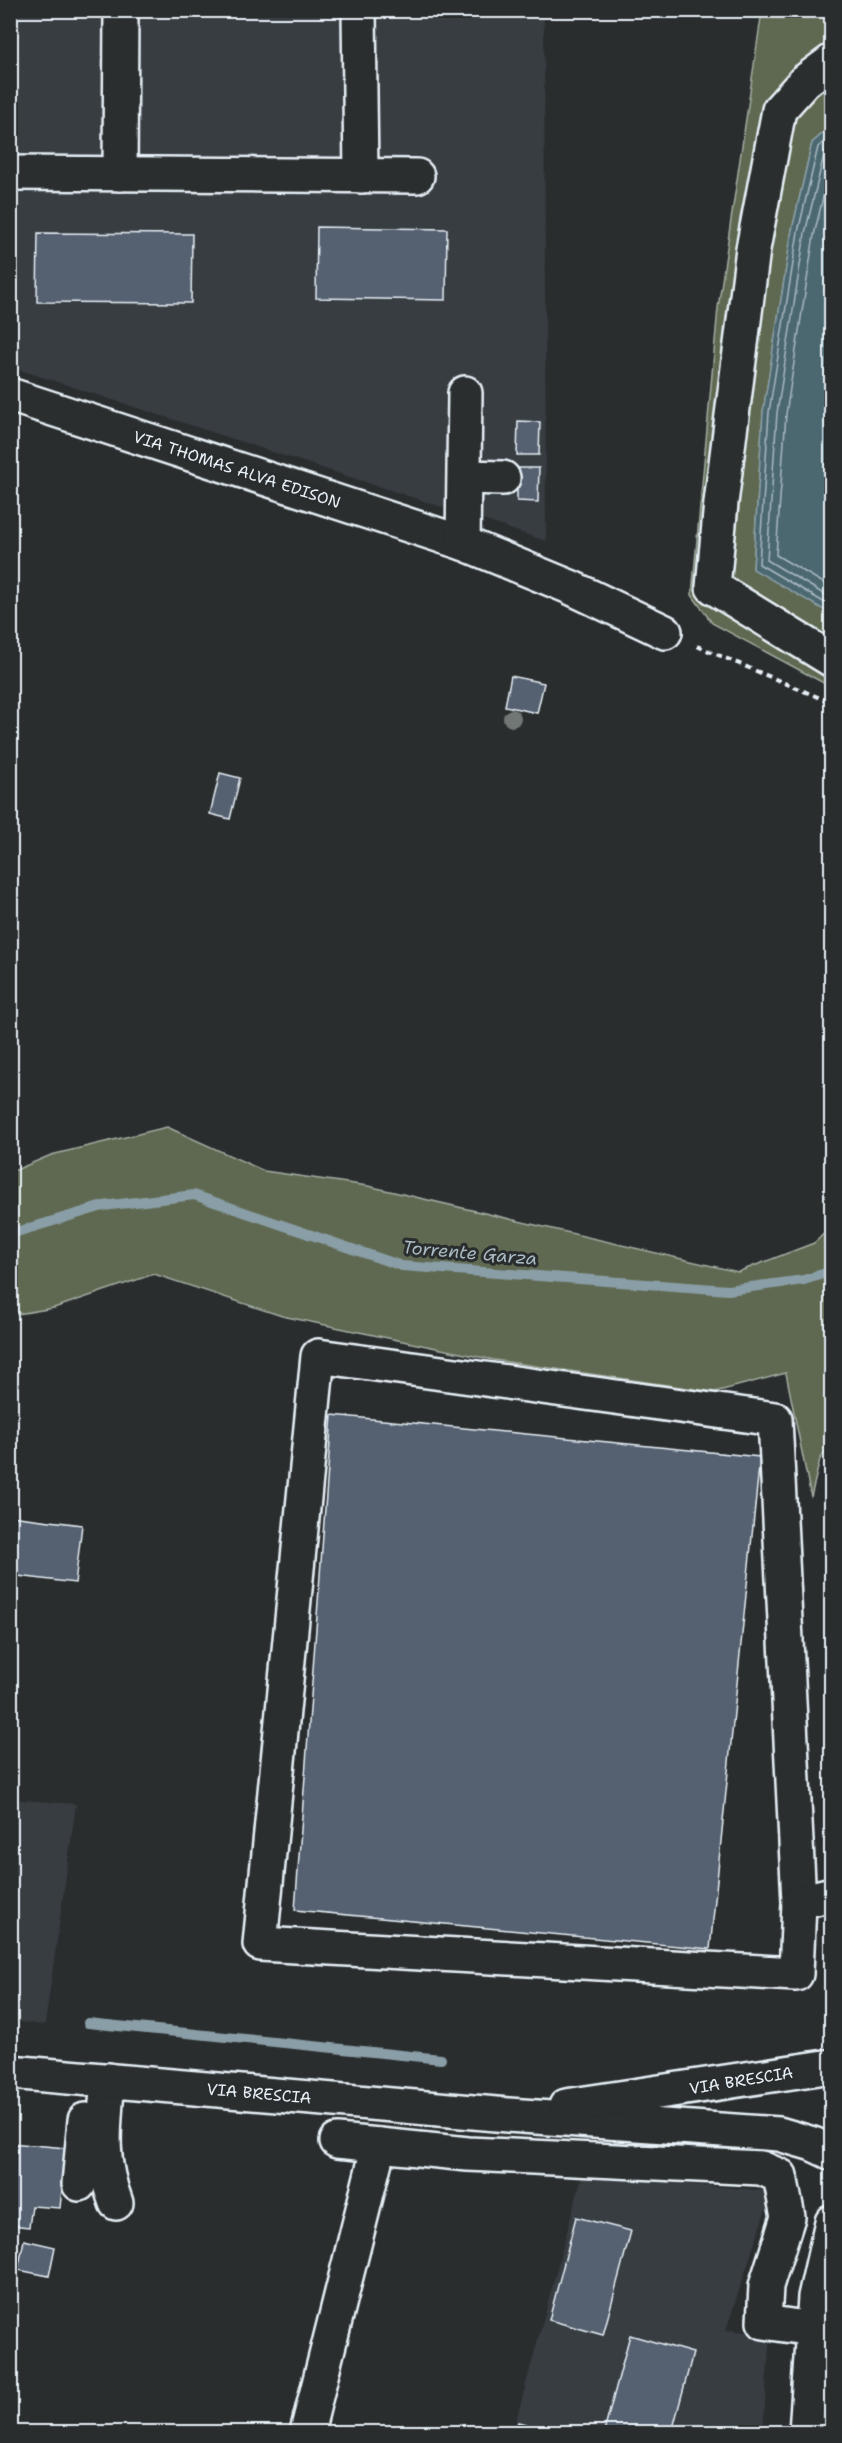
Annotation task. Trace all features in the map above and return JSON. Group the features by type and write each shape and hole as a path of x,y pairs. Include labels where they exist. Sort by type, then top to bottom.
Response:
{"street":[{"path":"120,174 121,10"},
{"path":"359,10 361,176"},
{"path":"831,62 805,81 779,110 753,249 713,587 831,660"},
{"path":"10,173 417,176"},
{"path":"463,543 465,393"},
{"name":"VIA THOMAS ALVA EDISON","path":"10,395 463,543 570,587 665,632"},
{"path":"465,477 503,478"},
{"path":"318,1356 775,1419 799,1902 796,1974 260,1944 318,1356"},
{"path":"799,1902 831,1894"},
{"name":"VIA BRESCIA","path":"508,2115 831,2066"},
{"name":"VIA BRESCIA","path":"10,2072 508,2115 778,2134 813,2144 831,2153"},
{"path":"79,2184 99,2080"},
{"path":"99,2080 103,2155 107,2178 116,2203"},
{"path":"337,2141 468,2154 761,2168 780,2176 788,2217 766,2286 764,2322 812,2329"},
{"path":"307,2433 379,2145"},
{"path":"806,2433 812,2329 823,2284 831,2222"}],"path":[{"path":"665,632 831,704"}],"shaded area":[{"path":"11,11 544,11 546,541 480,519 481,463 445,461 445,508 11,367"},
{"path":"10,1799 76,1804 45,2025 11,2021"},
{"path":"582,2176 772,2191 726,2330 770,2334 763,2432 513,2432"}],"green space":[{"path":"762,11 831,11 831,126 812,143 792,230 763,412 753,568 831,614 831,687 712,623 692,595 718,308"},
{"path":"167,1127 264,1171 368,1186 738,1272 814,1243 831,1227 831,1446 820,1459 811,1497 786,1373 715,1392 494,1360 282,1316 154,1274 54,1308 11,1315 11,1172 51,1155"}],"water":[{"path":"831,126 831,614 753,569 763,412 792,230 812,143"}],"building":[{"path":"317,227 447,229 446,300 316,298"},
{"path":"38,233 192,234 191,303 37,302"},
{"path":"518,421 540,422 539,455 517,455"},
{"path":"517,468 539,468 538,502 517,501"},
{"path":"511,676 544,683 537,713 505,706"},
{"path":"220,773 240,778 230,819 210,814"},
{"path":"332,1415 760,1457 710,1949 295,1910"},
{"path":"10,1516 82,1525 75,1583 10,1575"},
{"path":"10,2143 66,2148 60,2208 32,2206 29,2227 10,2225"},
{"path":"576,2217 631,2231 603,2335 549,2320"},
{"path":"24,2240 55,2247 49,2276 18,2270"},
{"path":"630,2335 693,2353 672,2432 604,2432"},
{"path":"518,2422 558,2432 515,2432"}],"waterway":[{"name":"Torrente Garza","path":"10,1234 103,1206 194,1195 402,1266 728,1290 804,1280 832,1271"},
{"path":"88,2023 441,2059"}]}
